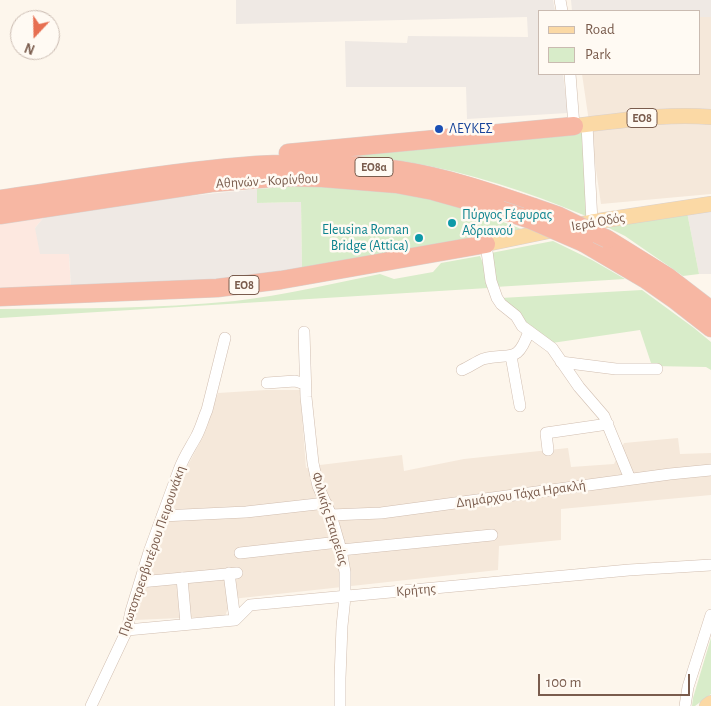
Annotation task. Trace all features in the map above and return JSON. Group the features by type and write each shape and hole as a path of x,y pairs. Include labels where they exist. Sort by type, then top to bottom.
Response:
{"highway":[{"name":"ΕΟ8","path":"209,169 266,155 581,125"},
{"name":"Αθηνών - Κορίνθου","path":"0,199 158,175 284,163 331,164 398,170 446,179 559,216 607,239 653,268 711,310"},
{"name":"Αθηνών - Κορίνθου","path":"0,215 211,183 285,177 396,184 433,191 501,210 531,220 584,243 629,269 676,300 711,328"},
{"name":"ΕΟ8","path":"0,297 217,288 281,280 486,244"}],"main road":[{"name":"ΕΟ8","path":"581,125 640,118 711,117"},
{"name":"Ιερά Οδός","path":"486,244 592,222 711,204"},
{"path":"707,706 711,703"}],"street":[{"path":"570,75 581,125 592,222"},
{"path":"486,244 491,281 497,298 501,304 516,316 522,326 552,348 579,387 604,416 630,480"},
{"path":"462,370 480,360 511,356 518,352 523,346 529,331"},
{"name":"Φιλικής Εταιρείας","path":"304,332 306,384 313,463 318,486 332,515 345,572 340,706"},
{"name":"Πρωτοπρεσβυτέρου Πειρουνάκη","path":"90,706 127,630 140,582 183,457 197,435 207,410 225,338"},
{"path":"511,356 520,406"},
{"path":"561,362 616,368 656,369"},
{"path":"267,383 294,381 306,384"},
{"path":"548,450 546,433 608,424"},
{"name":"Δημάρχου Τάχα Ηρακλή","path":"332,515 381,513 711,470"},
{"path":"162,516 246,512 326,503"},
{"path":"240,553 492,535"},
{"name":"Κρήτης","path":"235,620 250,605 562,576 711,565"},
{"path":"127,630 235,620 233,573 140,582"},
{"path":"182,578 186,624"},
{"path":"686,706 688,687 711,615"}],"shaded area":[{"path":"236,0 553,0 555,10 538,10 538,75 563,75 568,113 467,119 466,87 346,87 345,41 407,43 408,36 528,37 527,17 236,24"},
{"path":"571,0 711,0 711,17 701,17 701,10 572,10"},
{"path":"701,17 711,17 711,194 601,204 582,75 701,75"},
{"path":"257,189 257,203 301,202 302,268 257,277 71,288 69,254 40,254 35,228 44,217 169,198"},
{"path":"711,208 711,274 699,274 687,212"},
{"path":"44,217 35,228 69,254 71,288 0,290 0,223"},
{"path":"300,390 306,468 402,455 404,471 464,459 568,448 571,467 614,464 624,443 678,438 680,454 711,453 711,495 561,509 561,540 499,546 498,570 232,599 225,616 135,620 147,579 187,467 199,444 218,393"}],"green space":[{"path":"580,130 584,134 585,139 586,216 520,191 453,171 399,161 342,155"},
{"path":"302,186 386,191 430,199 493,218 524,230 302,268 301,202 257,203 257,189"},
{"path":"687,212 699,274 683,276 625,236 607,227"},
{"path":"553,241 625,279 495,287 491,253"},
{"path":"480,256 488,288 0,318 0,309 147,307 253,299 380,274 394,279 433,272 441,263"},
{"path":"642,290 711,342 711,370 706,367 652,366 640,330 552,343 523,320 501,298"},
{"path":"711,638 711,694 695,706 692,706 693,698"}],"place":[{"name":"ΛΕΥΚΕΣ","path":"439,129"},
{"name":"Πύργος Γέφυρας Αδριανού","path":"452,223"},
{"name":"Eleusina Roman Bridge (Attica)","path":"419,238"}]}
